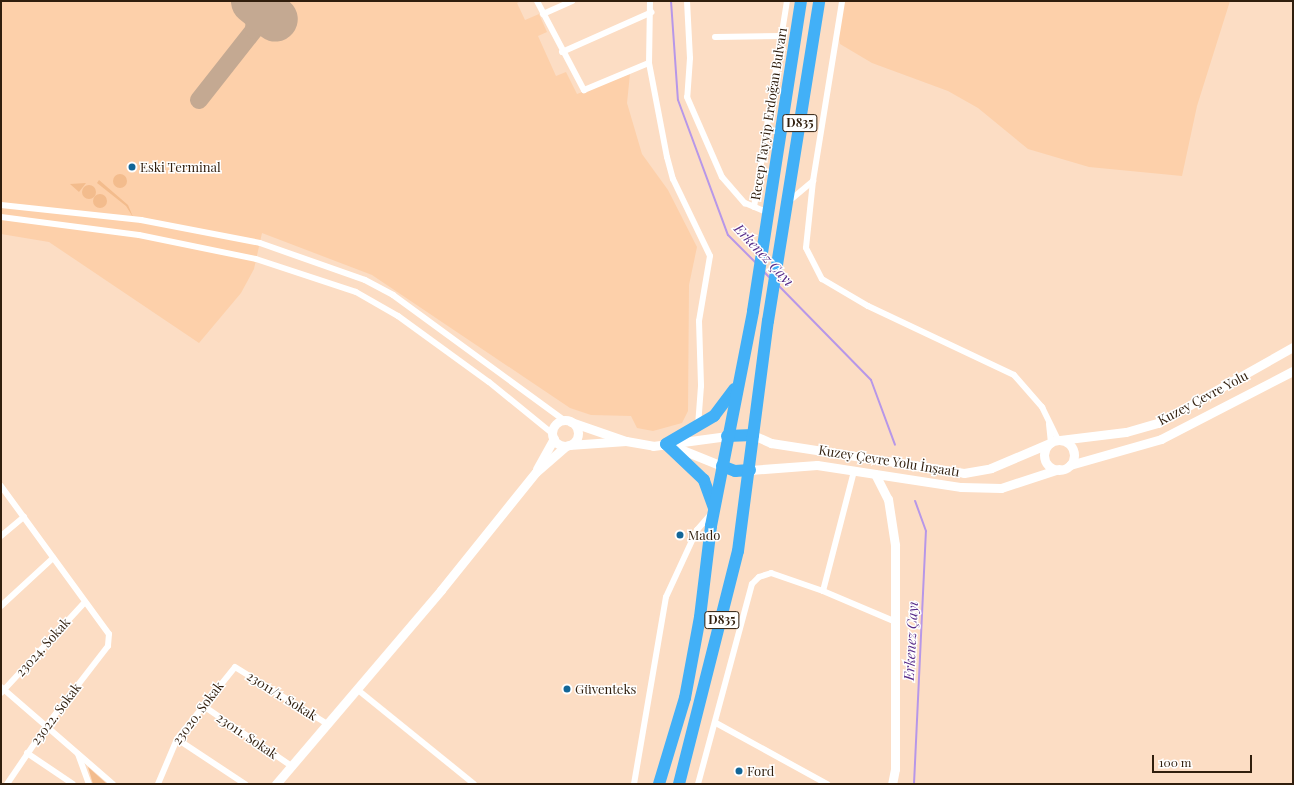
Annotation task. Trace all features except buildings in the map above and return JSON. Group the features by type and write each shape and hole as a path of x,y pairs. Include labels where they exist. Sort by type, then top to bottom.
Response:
{"highway":[{"name":"Recep Tayyip Erdoğan Bulvarı","path":"738,382 753,311 801,1"},
{"name":"D835","path":"678,784 729,592 750,470 753,435 768,321 819,1"},
{"name":"D835","path":"659,784 685,698 727,436 738,382"},
{"path":"715,509 704,480 666,444 698,428 714,416 738,382"},
{"path":"727,436 753,435"},
{"path":"722,466 735,471 750,470"}],"main road":[{"name":"Kuzey Çevre Yolu","path":"1055,441 1126,432 1158,423 1293,347"},
{"path":"750,470 787,464 854,471 961,487 1001,488 1070,465 1161,439 1293,371"},
{"path":"276,784 293,767 329,725 536,472 578,437 577,428 568,421"},
{"path":"536,472 553,436 554,426 568,421 626,441"},
{"name":"Kuzey Çevre Yolu İnşaatı","path":"753,435 771,443 964,474 991,468 1055,441"},
{"path":"553,436 567,446 626,441 666,444 727,436"},
{"path":"1058,469 1049,466 1045,457 1055,441 1068,443 1074,451 1070,465"},
{"path":"666,444 722,466"},
{"path":"875,474 888,499 895,545 896,622 892,784"}],"street":[{"path":"537,1 562,52 584,90 649,63"},
{"path":"543,14 572,1"},
{"path":"650,1 652,12 649,63 673,179 710,256 699,320 702,386 698,428"},
{"path":"687,1 690,58 688,97 722,177 745,203 768,213"},
{"name":"Recep Tayyip Erdoğan Bulvarı","path":"754,207 787,1"},
{"path":"842,1 813,181 806,248 822,279 868,306 1014,375 1029,388 1048,418 1055,441"},
{"path":"562,52 652,12"},
{"path":"715,37 782,36"},
{"path":"788,202 813,181"},
{"path":"1,205 134,220 260,243 365,280 393,295 568,421"},
{"path":"1,217 132,234 272,263 356,292 398,316 465,365 553,436"},
{"path":"132,234 134,220"},
{"path":"823,591 854,471"},
{"path":"1,486 85,602"},
{"path":"634,784 666,597 698,530 715,509"},
{"path":"1,536 24,517"},
{"path":"1,606 53,558"},
{"path":"698,784 755,580 771,573 823,591 896,622"},
{"name":"23022. Sokak","path":"7,784 47,725 108,646 109,634 85,602"},
{"name":"23024. Sokak","path":"2,690 85,602"},
{"name":"23020. Sokak","path":"158,782 177,739 202,705 235,667"},
{"name":"23011/1. Sokak","path":"235,667 329,725"},
{"path":"2,690 47,725 113,784"},
{"path":"358,690 474,784"},
{"name":"23011. Sokak","path":"202,705 293,767"},
{"path":"716,723 827,784"},
{"path":"177,739 246,784"},
{"path":"27,753 73,784"},
{"path":"77,753 89,784"},
{"path":"158,782 166,784"}],"shaded area":[{"path":"1,1 521,1 517,3 525,20 539,14 547,32 538,36 556,76 566,72 577,94 630,74 627,103 642,154 668,190 697,247 689,285 688,411 682,423 653,431 637,428 631,416 591,415 570,408 372,275 262,233 254,269 241,293 199,343 49,242 1,234"},
{"path":"842,1 1230,1 1197,106 1182,176 1089,167 1028,149 978,108 948,91 872,63 840,44 837,29"},
{"path":"120,174 125,176 127,181 125,186 120,188 115,186 113,181 115,176"},
{"path":"99,180 128,205 133,217 126,206 97,183"},
{"path":"86,183 79,192 70,184"},
{"path":"89,185 94,187 96,192 94,197 89,199 84,197 82,192 84,187"},
{"path":"100,194 105,196 107,201 105,206 100,208 95,206 93,201 95,196"},
{"path":"88,767 107,784 93,784"}],"waterway":[{"name":"Erkenez Çayı","path":"671,1 678,100 728,235 756,263"},
{"name":"Erkenez Çayı","path":"763,271 770,278"},
{"name":"Erkenez Çayı","path":"778,285 871,380 895,445"},
{"name":"Erkenez Çayı","path":"914,784 926,531 915,501"}],"taxiway":[{"path":"199,100 254,30 256,4"}],"runway":[{"path":"253,1 275,19"}],"place":[{"name":"Eski Terminal","path":"132,167"},
{"name":"Mado","path":"680,535"},
{"name":"Güventeks","path":"567,689"},
{"name":"Ford","path":"739,771"}]}
